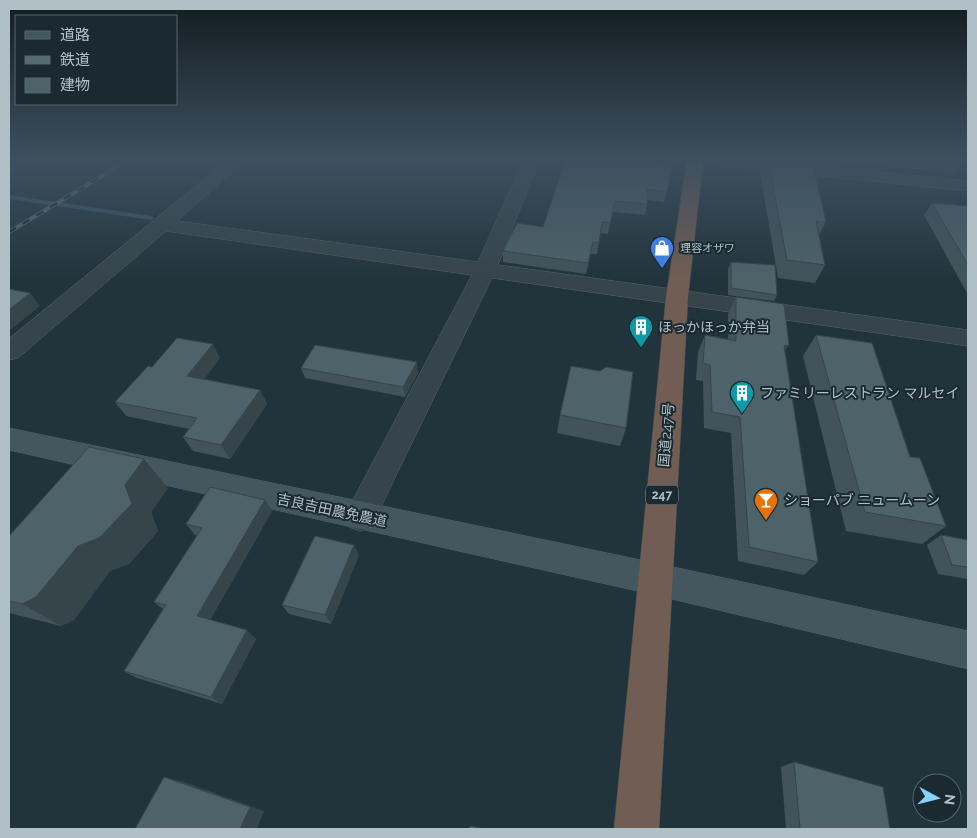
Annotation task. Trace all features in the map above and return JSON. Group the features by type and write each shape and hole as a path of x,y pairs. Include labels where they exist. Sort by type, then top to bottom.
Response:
{"highway":[{"name":"国道247号","path":"636,829 677,297 690,200"}],"street":[{"path":"9,352 189,200"},
{"path":"360,517 485,271 515,200"},
{"path":"160,224 968,338"},
{"name":"吉良吉田農免農道","path":"9,439 360,517 655,579 968,650"}],"building":[{"path":"552,200 647,200 647,204 615,201 610,223 602,222 599,243 593,242 588,263 503,251 517,223 543,227"},
{"path":"776,200 821,200 826,222 816,221 825,265 787,260"},
{"path":"932,203 968,206 968,265"},
{"path":"731,262 775,265 777,295 731,288"},
{"path":"9,289 30,293 9,310"},
{"path":"736,297 784,304 789,345 784,346 818,562 749,547 740,417 712,412 710,365 703,363 705,335 736,341"},
{"path":"816,335 872,343 910,457 920,458 946,526 865,512"},
{"path":"177,338 213,344 187,376 260,390 221,445 183,437 197,418 115,402 148,366 152,367"},
{"path":"315,345 417,362 403,387 301,368"},
{"path":"571,366 600,371 606,367 633,372 626,428 560,415"},
{"path":"89,447 144,459 125,485 132,504 99,538 78,546 36,597 22,604 9,601 9,536"},
{"path":"210,487 265,500 197,616 247,630 211,697 124,671 166,605 154,602 202,528 186,524"},
{"path":"941,535 968,540 968,567 952,565"},
{"path":"315,536 354,545 325,615 282,605"},
{"path":"794,762 883,787 890,829 800,829"},
{"path":"164,777 250,807 240,829 135,829"},
{"path":"470,826 485,829 469,829"}],"waterway":[{"path":"30,200 151,218"}],"railway":[{"path":"9,232 62,200"}],"place":[{"name":"理容オザワ","path":"662,269"},
{"name":"ほっかほっか弁当","path":"641,348"},
{"name":"ファミリーレストラン マルセイ","path":"742,414"},
{"name":"ショーパブ ニュームーン","path":"766,521"}]}
